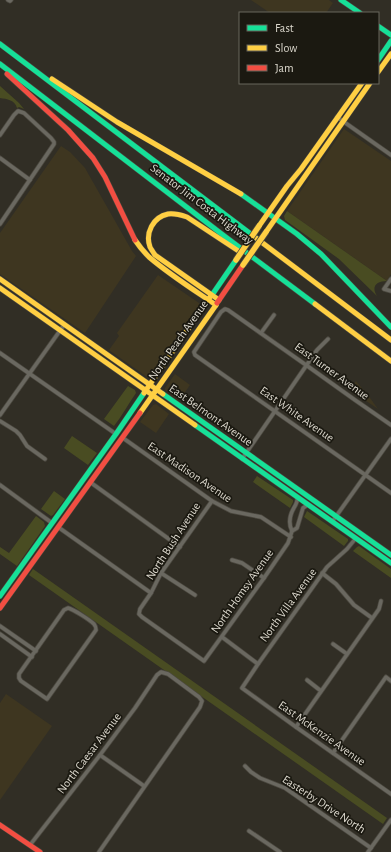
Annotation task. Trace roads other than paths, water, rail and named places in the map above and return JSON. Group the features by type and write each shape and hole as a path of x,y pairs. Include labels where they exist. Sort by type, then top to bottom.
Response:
{"main road":[{"path":"341,0 359,12"},
{"path":"379,27 391,35"},
{"path":"379,59 391,41"},
{"path":"0,44 117,122 223,184 268,213 321,254 391,327"},
{"name":"Senator Jim Costa Highway","path":"0,44 391,340"},
{"path":"379,71 391,54"},
{"name":"Senator Jim Costa Highway","path":"0,64 223,235 391,361"},
{"path":"0,68 68,130 93,158 105,178 134,239 143,251 181,281 210,297"},
{"name":"North Peach Avenue","path":"0,596 2,587 52,523 116,434 268,213 361,84"},
{"name":"North Peach Avenue","path":"0,608 153,396 369,84"},
{"path":"313,164 312,160 318,149 319,143"},
{"path":"301,181 302,173 308,164 307,160"},
{"path":"217,303 158,258 152,251 149,240 149,232 155,221 162,215 178,213 187,217 343,324"},
{"name":"East Belmont Avenue","path":"0,280 246,453 334,519 356,538 391,563"},
{"name":"East Belmont Avenue","path":"0,288 308,505 334,519 391,555"},
{"path":"90,482 89,478 104,456 106,448"},
{"path":"41,550 43,543 52,528 52,523"},
{"path":"0,602 5,594 2,587"},
{"path":"0,825 40,852"}],"street":[{"path":"0,135 18,111 24,113 54,142 53,146 30,180 2,218 0,224"},
{"path":"337,117 391,155"},
{"path":"0,158 30,180"},
{"path":"391,279 384,289 391,291"},
{"name":"East Turner Avenue","path":"194,352 221,312 225,309 228,310 391,425"},
{"path":"261,333 274,315"},
{"path":"0,415 64,325"},
{"path":"242,459 306,365 317,350 328,339"},
{"name":"East White Avenue","path":"194,352 196,355 391,493"},
{"path":"0,353 116,434"},
{"path":"0,421 16,431 27,446 45,459"},
{"name":"East Madison Avenue","path":"123,438 212,500 231,511 261,517 291,537"},
{"path":"334,519 391,439"},
{"path":"90,482 180,547"},
{"path":"0,485 52,523"},
{"name":"North Homsy Avenue","path":"204,661 288,543 292,531 290,526 290,518 298,500 297,497"},
{"name":"North Bush Avenue","path":"204,661 139,614 140,609 151,593 161,573 212,500"},
{"name":"North Homsy Avenue","path":"292,531 297,528 303,508 308,505"},
{"path":"58,527 151,593"},
{"name":"North Villa Avenue","path":"242,688 322,573 351,545 356,538"},
{"path":"232,560 242,563 264,578"},
{"path":"161,573 195,595"},
{"path":"322,573 336,584 354,605 372,618"},
{"path":"296,727 379,609 381,601"},
{"path":"68,608 72,609 94,624 96,628 95,632 47,699 19,678 32,656 64,610 68,608"},
{"path":"0,626 36,651"},
{"path":"0,634 32,656"},
{"path":"222,637 258,664"},
{"path":"332,644 347,654"},
{"name":"North Caesar Avenue","path":"30,845 100,755 135,708 157,675 161,672 168,674 199,696 202,701 200,707 144,786"},
{"path":"333,753 386,677 391,681"},
{"path":"307,680 321,691"},
{"name":"East McKenzie Avenue","path":"242,688 391,794"},
{"path":"99,852 144,786 100,755"},
{"name":"Easterby Drive North","path":"245,766 260,778 285,788 372,848"},
{"path":"368,852 391,820"},
{"path":"249,831 280,852"}]}
